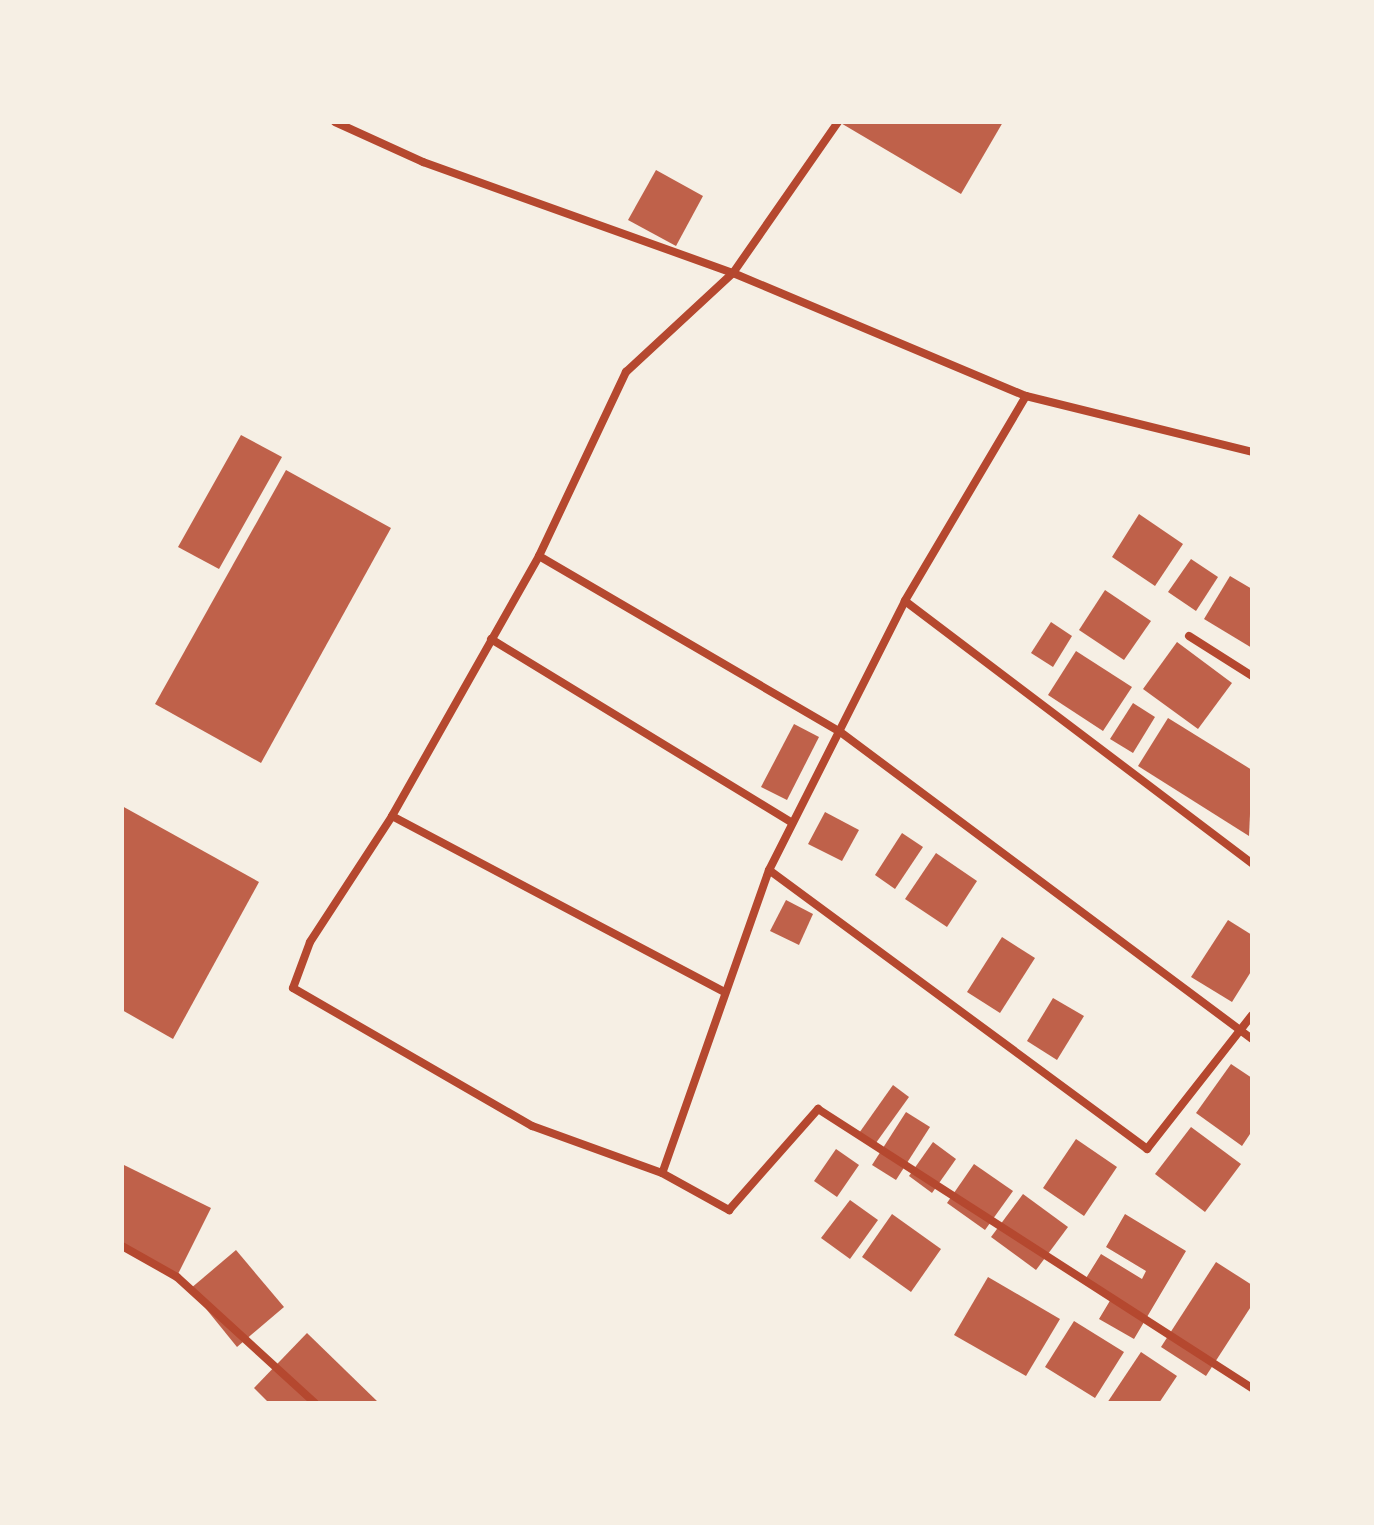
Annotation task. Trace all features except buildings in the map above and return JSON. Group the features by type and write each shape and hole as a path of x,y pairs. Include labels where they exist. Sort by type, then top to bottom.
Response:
{"street":[{"path":"335,122 423,162 733,273 1026,396 1252,452"},
{"path":"838,122 733,273 626,372 539,556 392,816 310,942 293,988 532,1126 662,1173 729,1210 818,1109 1252,1388"},
{"path":"662,1173 769,870 905,601 1026,396"},
{"path":"539,556 839,731 1252,1039"},
{"path":"905,601 1252,863"},
{"path":"1189,636 1252,676"},
{"path":"491,639 792,823"},
{"path":"392,816 725,992"},
{"path":"769,870 1147,1149 1242,1032 1252,1015"},
{"path":"122,1246 177,1277 315,1403"}]}
